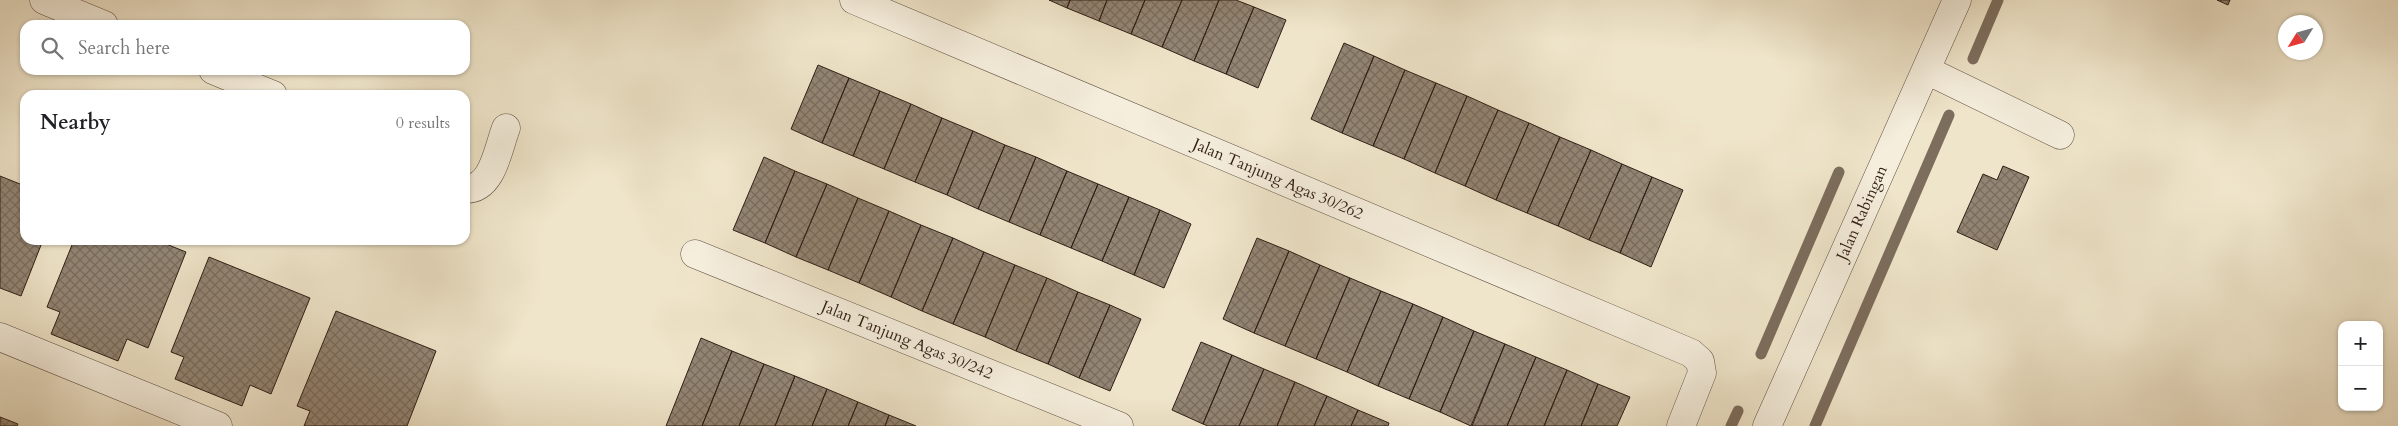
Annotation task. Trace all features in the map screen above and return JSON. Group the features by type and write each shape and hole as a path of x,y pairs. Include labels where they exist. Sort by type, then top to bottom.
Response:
{"street":[{"path":"44,0 92,20"},
{"name":"Jalan Tanjung Agas 30/262","path":"854,0 1691,353 1700,361 1702,373 1681,426"},
{"name":"Jalan Rabingan","path":"1767,426 1957,0"},
{"path":"1926,70 2060,136"},
{"path":"225,75 261,90"},
{"path":"470,189 488,178 506,128"},
{"name":"Jalan Tanjung Agas 30/242","path":"695,254 1119,426"},
{"path":"0,336 218,426"}],"building":[{"path":"1049,0 1070,0 1067,8"},
{"path":"1070,0 1107,0 1099,21 1067,8"},
{"path":"1107,0 1145,0 1131,34 1099,21"},
{"path":"1145,0 1182,0 1162,47 1131,34"},
{"path":"1182,0 1219,0 1194,61 1162,47"},
{"path":"1219,0 1236,0 1254,7 1226,74 1194,61"},
{"path":"2217,0 2230,0 2228,5"},
{"path":"1254,7 1286,20 1258,88 1226,74"},
{"path":"1344,43 1374,56 1342,133 1311,119"},
{"path":"1374,56 1405,70 1373,146 1342,133"},
{"path":"818,65 849,78 822,143 791,129"},
{"path":"1405,70 1436,83 1404,159 1373,146"},
{"path":"849,78 880,91 853,156 822,143"},
{"path":"1436,83 1467,96 1435,173 1404,159"},
{"path":"880,91 911,104 884,169 853,156"},
{"path":"1467,96 1498,110 1465,186 1435,173"},
{"path":"911,104 942,118 915,182 884,169"},
{"path":"1498,110 1529,123 1496,200 1465,186"},
{"path":"942,118 973,131 947,195 915,182"},
{"path":"1529,123 1560,137 1527,213 1496,200"},
{"path":"973,131 1005,145 978,209 947,195"},
{"path":"1560,137 1591,150 1558,226 1527,213"},
{"path":"1005,145 1036,157 1009,222 978,209"},
{"path":"1591,150 1622,164 1589,240 1558,226"},
{"path":"764,157 795,171 765,243 733,230"},
{"path":"1036,157 1067,171 1040,235 1009,222"},
{"path":"1622,164 1652,177 1620,253 1589,240"},
{"path":"2003,166 2029,177 1997,250 1957,232 1983,174 1997,180"},
{"path":"795,171 827,184 796,257 765,243"},
{"path":"1067,171 1098,184 1071,248 1040,235"},
{"path":"0,176 20,184 20,245 41,245 21,296 0,288"},
{"path":"1652,177 1683,190 1651,267 1620,253"},
{"path":"827,184 858,198 828,270 796,257"},
{"path":"1098,184 1129,197 1102,261 1071,248"},
{"path":"1129,197 1160,210 1134,275 1102,261"},
{"path":"858,198 889,211 859,283 828,270"},
{"path":"1160,210 1191,224 1164,288 1134,275"},
{"path":"889,211 921,225 891,297 859,283"},
{"path":"921,225 953,238 922,311 891,297"},
{"path":"953,238 984,252 953,324 922,311"},
{"path":"1257,238 1289,251 1254,333 1223,319"},
{"path":"72,245 168,245 186,252 148,348 127,339 118,361 51,334 60,312 47,307"},
{"path":"1289,251 1320,265 1285,346 1254,333"},
{"path":"984,252 1015,265 985,337 953,324"},
{"path":"209,257 310,298 271,394 250,385 242,406 175,379 184,357 171,352"},
{"path":"1015,265 1047,278 1016,351 985,337"},
{"path":"1320,265 1350,278 1316,359 1285,346"},
{"path":"1047,278 1078,292 1048,364 1016,351"},
{"path":"1350,278 1381,291 1347,372 1316,359"},
{"path":"1381,291 1413,304 1378,386 1347,372"},
{"path":"1078,292 1110,305 1079,378 1048,364"},
{"path":"1413,304 1443,317 1409,399 1378,386"},
{"path":"1110,305 1141,319 1110,391 1079,378"},
{"path":"336,311 436,351 407,426 304,426 310,411 297,406"},
{"path":"1443,317 1474,331 1440,412 1409,399"},
{"path":"1474,331 1505,344 1471,426 1440,412"},
{"path":"701,338 732,351 702,426 666,426"},
{"path":"1201,342 1232,355 1203,424 1172,410"},
{"path":"1505,344 1536,357 1507,426 1472,426"},
{"path":"732,351 764,364 739,426 702,426"},
{"path":"1232,355 1264,369 1239,426 1208,426 1203,424"},
{"path":"1536,357 1567,370 1544,426 1507,426"},
{"path":"764,364 795,376 775,426 739,426"},
{"path":"1264,369 1295,382 1277,426 1239,426"},
{"path":"1567,370 1598,384 1581,426 1544,426"},
{"path":"795,376 827,389 812,426 775,426"},
{"path":"1295,382 1327,396 1314,426 1277,426"},
{"path":"1598,384 1630,397 1617,426 1581,426"},
{"path":"827,389 858,402 848,426 812,426"},
{"path":"1327,396 1358,410 1351,426 1314,426"},
{"path":"858,402 889,415 885,426 848,426"},
{"path":"1358,410 1389,423 1388,426 1351,426"},
{"path":"889,415 916,426 885,426"},
{"path":"0,417 18,424 17,426 0,426"}],"waterway":[{"path":"1973,59 1998,0"},
{"path":"1815,426 1949,115"},
{"path":"1761,354 1839,172"},
{"path":"1731,426 1738,411"}]}
